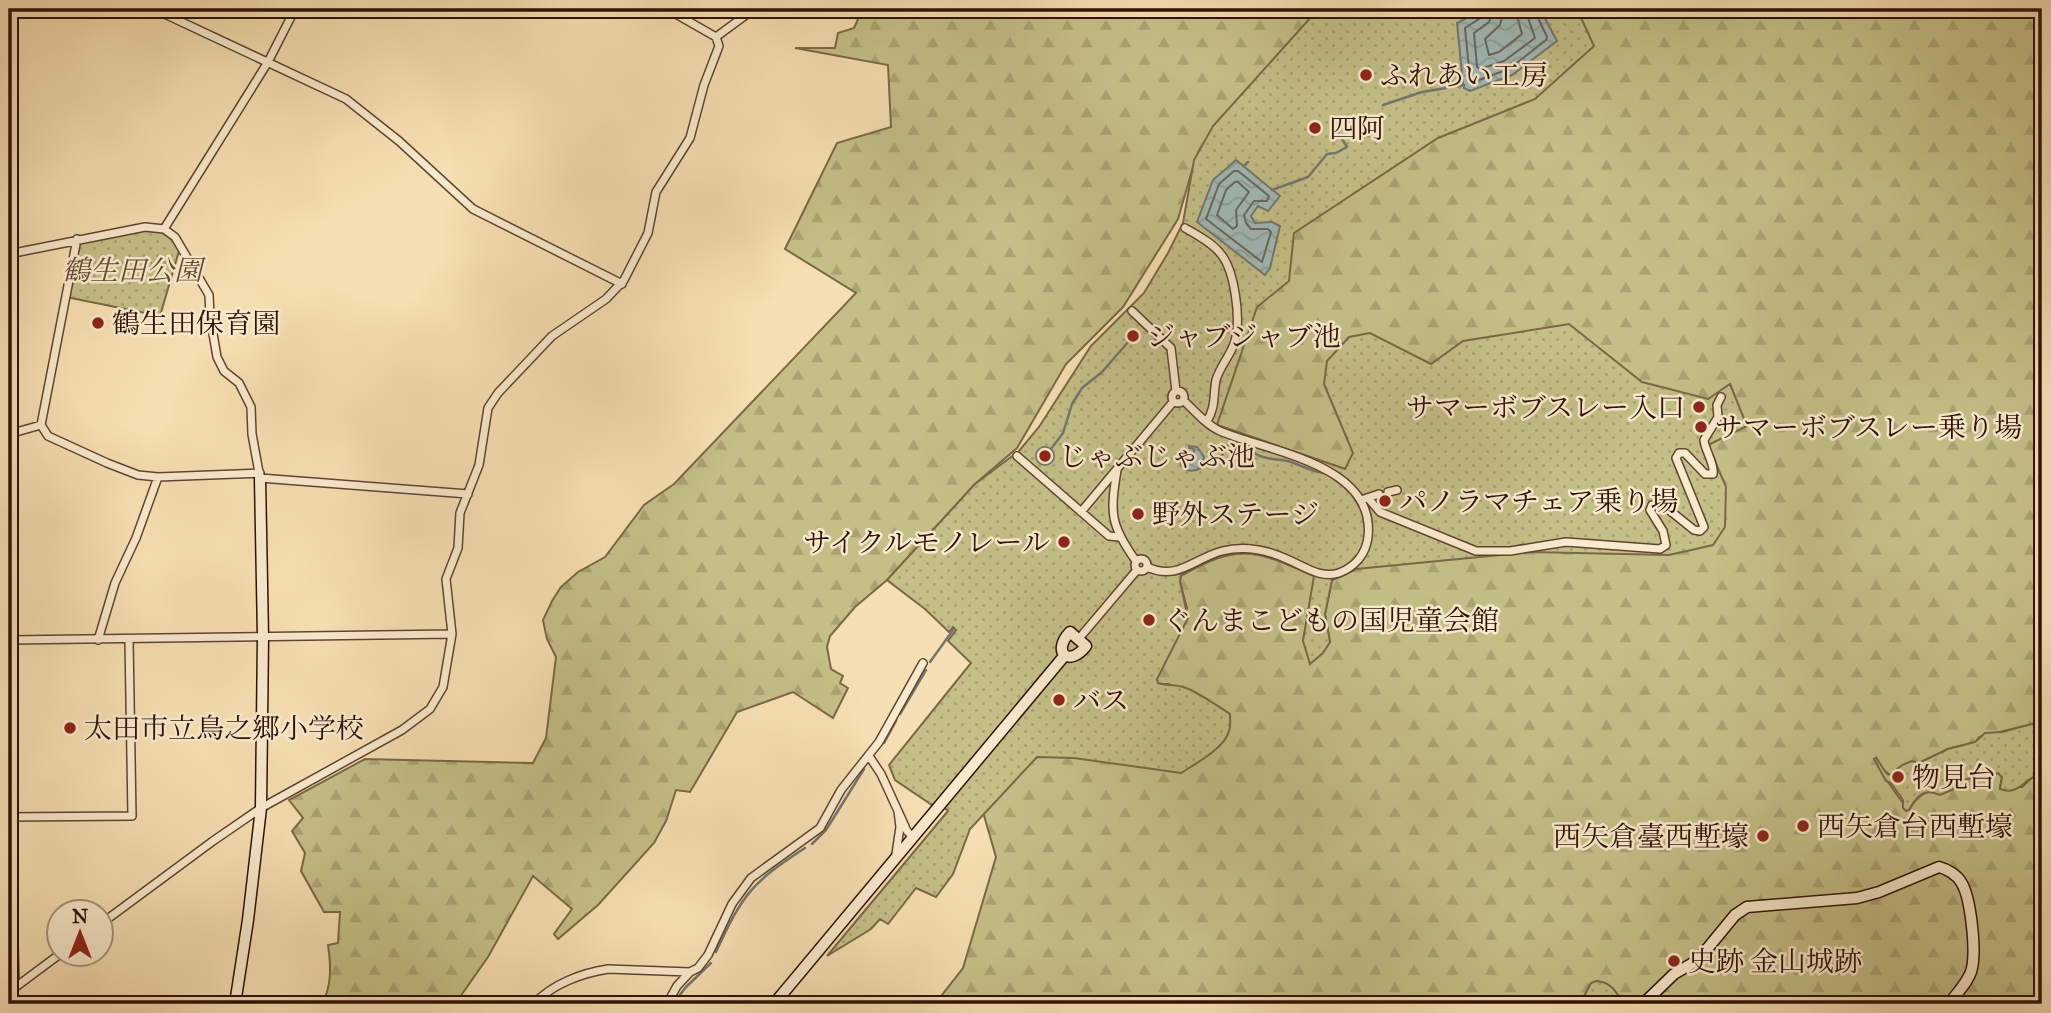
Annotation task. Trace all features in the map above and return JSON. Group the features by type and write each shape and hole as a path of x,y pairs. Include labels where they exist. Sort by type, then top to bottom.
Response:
{"street":[{"path":"154,9 346,99 398,141 473,209 621,284"},
{"path":"164,229 268,62 295,9"},
{"path":"116,913 261,808 382,742 430,709 443,687 453,634 446,579 458,548 460,513 479,465 486,413 491,403 552,336 606,299 621,284 648,233 656,192 690,138 704,85 719,46 716,37 667,9"},
{"path":"716,37 754,9"},
{"path":"9,254 145,227 164,229 181,244 209,295 217,357 224,371 239,383 251,407 252,434 260,475 263,637 261,808 235,1004"},
{"path":"1185,228 1213,246 1224,258 1236,303 1235,339 1216,380 1215,402 1212,414 1206,421"},
{"path":"77,239 41,425 48,436 138,475 260,475 468,494"},
{"path":"1132,311 1171,348 1177,391"},
{"path":"1177,391 1184,394 1183,400"},
{"path":"1081,512 1173,402 1172,394 1177,391"},
{"path":"1183,400 1220,431 1323,468 1351,486 1380,512 1476,551 1510,551 1566,542 1660,549 1666,545 1665,535 1650,510 1652,505 1663,505 1694,530 1700,531 1704,527 1676,458 1679,453 1685,453 1705,474 1713,474 1704,440 1718,417 1717,405 1721,397"},
{"path":"1173,402 1183,400"},
{"path":"9,434 41,425"},
{"path":"1017,456 1109,536 1119,537"},
{"path":"1117,470 1113,502 1115,523 1119,537 1136,561 1134,565 1137,570"},
{"path":"98,639 115,583 136,538 158,477"},
{"path":"1388,492 1398,490"},
{"path":"1364,499 1379,494"},
{"path":"1147,567 1173,572 1219,552 1246,548 1274,554 1322,574 1337,574 1355,563 1366,549 1368,522 1364,499"},
{"path":"1136,561 1143,559 1147,567"},
{"path":"1137,570 1142,571 1147,567"},
{"path":"1082,635 1137,570"},
{"path":"9,639 129,640 453,634"},
{"path":"11,989 10,817 132,816 129,640"},
{"path":"774,1004 1065,655"},
{"path":"667,1004 677,986 690,972 698,968 708,955 738,894 756,874 815,833 848,780 869,756 923,663"},
{"path":"869,756 881,774 907,831 913,837"},
{"path":"896,859 900,827 898,811"},
{"path":"1643,1004 1674,974 1698,960 1735,915 1747,907 1857,898 1879,892 1939,867 1959,878 1969,906 1972,971 1949,1004"},
{"path":"11,989 46,964"},
{"path":"534,1004 554,987 596,971 608,969 690,972"}],"green space":[{"path":"854,9 1410,9 1193,167 1178,219 1123,307 1066,364 1017,448 975,484 887,580 855,607 830,636 827,647 831,669 843,676 840,683 848,688 833,718 793,692 737,712 690,792 676,790 666,821 654,843 598,905 558,939 554,934 572,909 533,876 488,957 455,1004 322,1004 330,975 328,945 338,943 340,912 324,912 301,871 305,853 292,831 303,818 289,800 365,759 533,763 546,738 556,657 547,639 543,620 561,587 578,572 605,557 644,505 674,484 856,293 785,249 837,143 891,127 888,65 795,48 835,48 838,33 854,28 859,17"},
{"path":"1336,9 1577,9 1594,46 1535,99 1438,138 1294,233 1289,281 1257,307 1217,425 1345,469 1353,453 1324,384 1327,361 1349,337 1370,333 1431,364 1463,341 1569,324 1642,382 1708,399 1730,384 1747,426 1708,445 1726,487 1725,527 1713,545 1669,555 1530,552 1356,569 1332,580 1325,614 1330,642 1323,653 1310,664 1303,641 1314,576 1277,560 1248,553 1233,554 1201,565 1181,575 1180,582 1188,618 1157,679 1158,683 1192,690 1230,714 1230,729 1222,743 1181,773 1074,758 1037,757 970,829 953,874 936,897 916,888 888,924 880,919 871,929 827,956 948,811 937,801 932,805 895,780 889,765 971,663 948,641 956,630 953,627 949,632 925,609 887,580 975,484 1019,451 1039,427 1091,346 1144,293 1168,253 1183,223 1194,160 1213,126 1312,16"},
{"path":"1544,9 2042,9 2042,741 2032,724 1979,737 1976,742 1948,749 1919,763 1907,764 1890,775 1880,767 1909,810 1924,794 1931,791 1937,794 1954,788 1955,784 1972,777 1981,779 1998,773 2002,777 2000,787 2022,787 2033,777 2042,784 2042,1004 1622,1004 1618,995 1597,981 1591,983 1580,1004 935,1004 963,968 996,857 981,805 1041,754 1167,684 1158,684 1157,678 1187,608 1181,576 1218,558 1248,554 1277,560 1315,576 1303,641 1330,642 1325,614 1332,580 1746,426 1730,384 1709,399 1360,456 1345,469 1214,422 1286,228"},
{"name":"鶴生田公園","path":"160,228 181,244 160,316 66,297 77,239"},
{"path":"2032,724 2042,741 2042,784 2033,777 2010,791 2000,789 2002,777 1998,773 1981,779 1972,777 1955,784 1954,789 1940,795 1930,792 1921,794 1906,811 1903,808 1903,800 1891,783 1886,781 1874,759 1876,758 1890,775 1902,765 1912,761 1919,763 1948,749 1975,742 1985,733 2002,732"},
{"path":"1591,983 1606,983 1613,989 1622,1004 1580,1004"}],"water":[{"path":"1483,9 1540,9 1557,41 1512,75 1470,91 1464,88 1463,83 1457,23"},
{"path":"1236,160 1280,196 1268,211 1258,206 1251,216 1255,223 1272,222 1280,226 1270,268 1265,275 1197,222 1213,180"},
{"path":"1189,446 1197,447 1204,457 1201,468 1193,471 1187,470 1179,458 1183,461 1194,461 1194,449"},
{"name":"じゃぶじゃぶ池","path":"1045,447 1051,450 1054,456 1051,462 1045,465 1039,462 1036,456 1039,450"}],"waterway":[{"path":"1383,105 1422,92 1464,85"},
{"path":"1272,190 1308,177 1327,154 1347,147 1334,126 1347,119"},
{"path":"1244,166 1248,162"},
{"path":"1051,449 1063,433 1072,404 1082,388 1102,372 1129,341"},
{"path":"1202,461 1219,460 1228,445 1238,444 1263,457 1288,461 1323,473"},
{"path":"930,662 953,630"},
{"path":"900,714 926,670"},
{"path":"884,743 896,721"},
{"path":"812,844 826,830 864,769"},
{"path":"716,952 750,891 772,871 805,848"},
{"path":"673,1004 711,963"},
{"path":"9,996 13,1004"}],"place":[{"name":"ふれあい工房","path":"1366,75"},
{"name":"四阿","path":"1315,128"},
{"name":"鶴生田保育園","path":"98,323"},
{"name":"ジャブジャブ池","path":"1133,336"},
{"name":"サマーボブスレー入口","path":"1699,407"},
{"name":"サマーボブスレー乗り場","path":"1701,427"},
{"name":"じゃぶじゃぶ池","path":"1045,456"},
{"name":"パノラマチェア乗り場","path":"1385,501"},
{"name":"野外ステージ","path":"1138,514"},
{"name":"サイクルモノレール","path":"1064,542"},
{"name":"ぐんまこどもの国児童会館","path":"1149,620"},
{"name":"バス","path":"1059,700"},
{"name":"太田市立鳥之郷小学校","path":"70,728"},
{"name":"物見台","path":"1898,777"},
{"name":"西矢倉台西塹壕","path":"1803,826"},
{"name":"西矢倉臺西塹壕","path":"1763,836"},
{"name":"史跡 金山城跡","path":"1674,961"}]}
